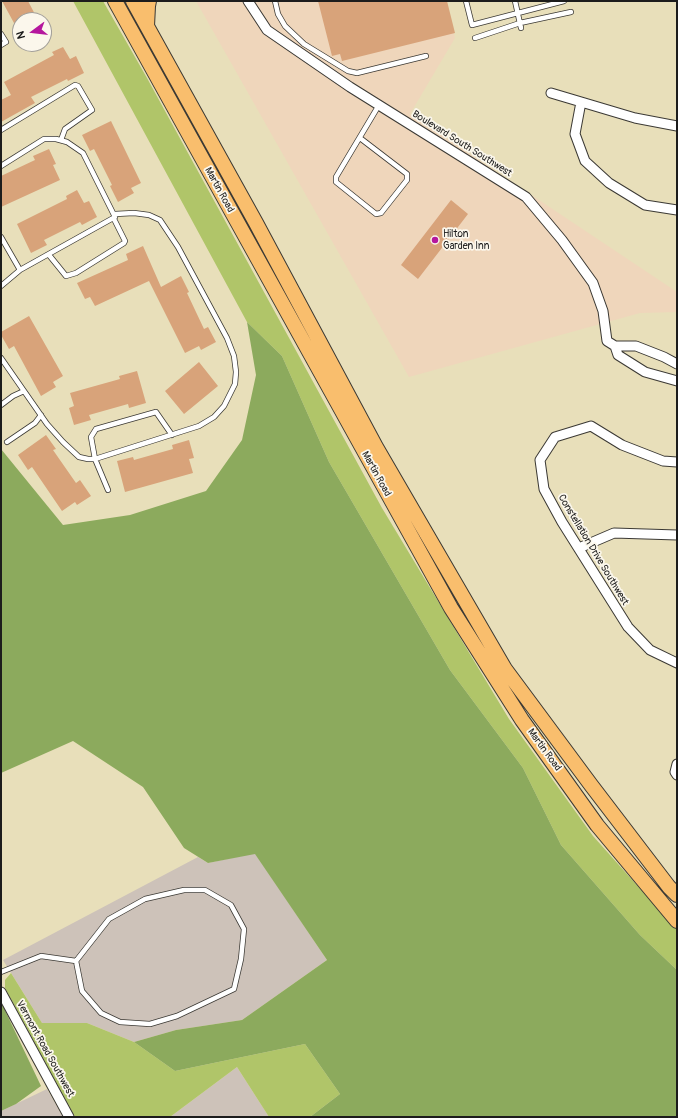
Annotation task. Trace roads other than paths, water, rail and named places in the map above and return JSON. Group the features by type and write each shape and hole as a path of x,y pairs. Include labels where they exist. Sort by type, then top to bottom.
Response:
{"main road":[{"name":"Martin Road","path":"115,1 451,608 522,720 597,824 677,921"},
{"name":"Martin Road","path":"133,1 256,223 376,447 505,669 591,785 669,887 677,895"},
{"path":"147,27 148,6 150,1"}],"street":[{"name":"Boulevard South Southwest","path":"248,1 266,30 379,105 526,197 562,240 593,283 603,311 607,341 615,346 618,355 645,372 677,381"},
{"path":"551,93 636,118 677,126"},
{"path":"582,102 575,134 584,161 609,183 645,205 677,210"},
{"path":"615,346 636,346 677,364"},
{"name":"Constellation Drive Southwest","path":"677,462 663,461 622,445 591,426 555,437 540,460 544,489 562,522 628,627 650,650 677,663"},
{"path":"579,548 614,533 677,535"},
{"path":"677,764 675,772 677,775"},
{"name":"Vermont Road Southwest","path":"1,992 69,1117"}],"lane":[{"path":"275,1 278,14 285,26 304,44 348,71 357,73 426,56"},
{"path":"466,1 472,25 564,1"},
{"path":"515,1 520,26"},
{"path":"475,38 571,12"},
{"path":"1,34 6,42 1,45"},
{"path":"1,130 75,85 78,86 92,110 65,130 61,140"},
{"path":"360,138 407,174 408,180 382,213 376,214 336,182 336,177 379,105"},
{"path":"1,166 40,141 49,138 61,140 83,153 125,241 76,273 66,276 49,255"},
{"path":"1,286 20,270 49,255 114,216 134,213 149,215 163,223 228,338 234,356 236,372 235,384 224,406 214,417 205,423 172,436 95,459 79,456 63,442 41,415 1,358"},
{"path":"1,237 20,270"},
{"path":"1,405 13,396 24,391"},
{"path":"108,490 95,459 91,437 96,429 156,412 172,436"},
{"path":"7,442 35,423 41,415"},
{"path":"184,890 205,890 231,905 244,929 241,959 234,989 177,1016 150,1024 120,1022 101,1013 82,991 76,961 109,919 145,899 184,890"},
{"path":"1,972 41,956 76,961"}],"place":[{"name":"Hilton Garden Inn","path":"435,240"}]}
